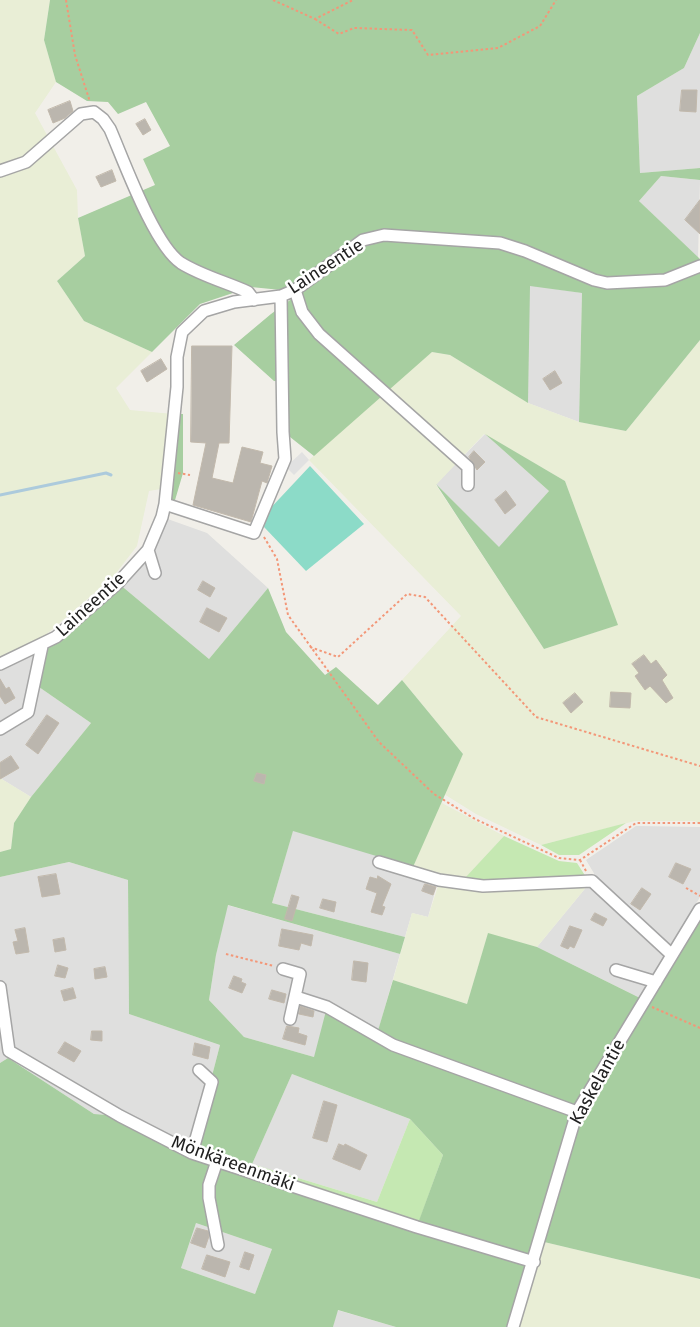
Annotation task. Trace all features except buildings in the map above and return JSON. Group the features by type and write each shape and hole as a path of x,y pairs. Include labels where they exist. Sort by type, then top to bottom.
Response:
{"street":[{"path":"0,172 26,162 81,114 94,112 110,128 156,232 166,248 181,262 248,292 254,300"},
{"name":"Laineentie","path":"0,664 56,638 118,583 148,550 162,517 178,387 177,357 182,332 204,311 234,302 281,296 295,290 364,240 384,235 500,243 525,251 594,280 607,283 665,280 700,266"},
{"path":"295,290 302,312 319,334 468,466 468,485"},
{"path":"164,504 254,532 285,459 281,296"},
{"path":"148,550 155,572"},
{"path":"0,729 28,712 42,646"},
{"path":"379,862 439,880 483,886 592,881 672,955"},
{"name":"Kaskelantie","path":"513,1327 534,1262 577,1112 700,909"},
{"path":"283,969 300,974 290,1019"},
{"path":"616,970 656,982"},
{"name":"Mönkäreenmäki","path":"0,987 9,1051 120,1116 192,1153 417,1227 534,1262"},
{"path":"296,997 327,1007 393,1045 577,1112"},
{"path":"192,1153 212,1082 199,1070"},
{"path":"217,1161 209,1185 209,1198 218,1245"}],"path":[{"path":"66,0 75,55 94,112"},
{"path":"272,0 315,20 339,34 354,28 412,30 428,55 498,48 540,26 556,0"},
{"path":"315,20 353,0"},
{"path":"254,532 264,536 277,559 288,615 379,742 434,794 475,819 559,858 580,860 636,823 700,823"},
{"path":"310,647 338,657 407,594 425,597 536,718 700,766"},
{"path":"686,888 700,896"},
{"path":"226,954 283,969"},
{"path":"642,1006 653,1007 700,1028"}],"shaded area":[{"path":"700,33 700,168 640,173 637,96 684,68"},
{"path":"661,176 700,180 698,258 639,201"},
{"path":"529,285 582,293 579,422 528,403"},
{"path":"485,434 549,491 499,548 436,484"},
{"path":"302,452 309,460 294,475 286,467"},
{"path":"162,517 207,533 268,588 209,659 118,583 140,560"},
{"path":"42,646 39,687 91,723 31,797 0,778 0,664"},
{"path":"636,826 700,827 700,897 640,998 537,947 588,885 598,880 586,860"},
{"path":"293,830 440,874 428,917 412,913 405,937 272,903"},
{"path":"69,862 128,880 129,1014 220,1045 192,1153 120,1116 94,1114 8,1058 0,1063 0,877"},
{"path":"227,905 400,954 377,1035 314,1057 244,1037 209,1000"},
{"path":"292,1074 410,1119 377,1202 252,1164"},
{"path":"196,1223 272,1249 255,1294 181,1268"},
{"path":"337,1310 396,1327 333,1327"}],"green space":[{"path":"0,0 50,0 44,40 56,82 35,113 77,190 78,218 85,256 57,281 84,321 152,352 116,388 130,410 173,414 167,488 149,491 137,546 113,577 41,639 0,658"},
{"path":"50,0 700,0 700,33 684,68 637,96 640,173 700,168 700,180 661,176 639,201 700,259 700,340 626,431 579,422 582,293 530,286 528,403 450,355 432,352 314,456 285,433 286,382 274,381 234,345 301,292 251,287 200,304 152,352 84,321 57,281 85,256 78,218 155,185 143,159 170,146 146,102 118,114 108,102 87,101 56,82 44,40"},
{"path":"700,340 700,825 695,821 635,821 541,845 476,814 444,794 463,754 402,680 461,616 309,460 380,395 432,352 450,355 528,403 579,422 626,431","holes":["484,434 565,481 617,625 544,649 436,485"]},
{"path":"173,414 183,414 183,473 173,507 167,488"},
{"path":"485,434 565,481 618,625 544,649 436,484 499,547 549,491"},
{"path":"310,466 364,524 306,571 264,527 265,514"},
{"path":"118,583 209,659 268,588 286,632 325,675 336,667 378,705 402,680 463,754 413,867 293,831 272,903 405,937 400,954 228,905 216,955 209,1000 244,1037 314,1057 327,1007 377,1034 393,980 467,1004 488,933 537,947 640,998 577,1112 700,909 700,1279 540,1241 513,1327 396,1327 338,1310 333,1327 0,1327 0,1063 8,1058 94,1114 120,1116 192,1153 220,1045 129,1014 128,880 69,862 0,877 0,852 11,849 14,823 31,797 91,723 39,687 42,646","holes":["292,1074 410,1119 443,1155 417,1226 249,1171","196,1223 272,1249 255,1294 181,1268"]},
{"path":"0,778 31,797 14,823 11,849 0,852"},
{"path":"440,802 504,836 464,879 413,867"},
{"path":"626,823 579,855 559,855 541,845"},
{"path":"504,836 559,861 577,863 586,877 484,882 464,879"},
{"path":"439,883 588,885 537,947 488,934 467,1004 393,980 412,913 428,917"},
{"path":"410,1119 443,1155 417,1227 249,1172 252,1164 377,1202"},
{"path":"540,1241 700,1279 700,1327 513,1327"}],"waterway":[{"path":"0,495 106,473 111,475"}]}
